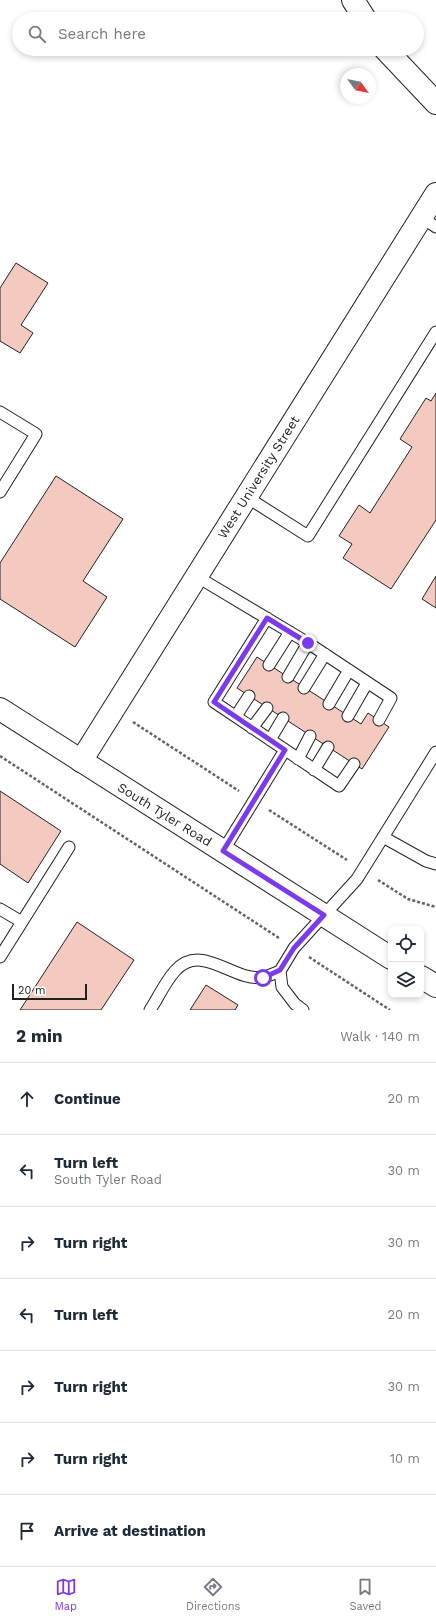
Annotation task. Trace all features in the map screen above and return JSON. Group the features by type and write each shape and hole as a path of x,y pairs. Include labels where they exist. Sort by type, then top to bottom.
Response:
{"street":[{"path":"353,0 361,12"},
{"path":"392,56 436,103"},
{"name":"West University Street","path":"81,761 246,496 429,222 436,194"},
{"name":"South Tyler Road","path":"0,709 388,956"},
{"path":"424,979 436,986"}],"lane":[{"path":"246,496 308,536 436,332"},
{"path":"0,412 36,434 0,492"},
{"path":"196,576 308,643 391,698 379,720"},
{"path":"267,618 214,702 339,786 354,764"},
{"path":"269,665 290,632"},
{"path":"288,677 308,643"},
{"path":"304,688 325,654"},
{"path":"329,704 349,670"},
{"path":"348,716 367,683"},
{"path":"236,716 249,696"},
{"path":"252,728 267,708"},
{"path":"270,740 283,718"},
{"path":"298,759 310,736"},
{"path":"314,770 328,747"},
{"path":"223,851 285,750"},
{"path":"150,1010 175,970 189,961 207,960 247,976 263,978 280,970 294,948 357,879 436,752"},
{"path":"383,837 426,861 436,864"},
{"path":"0,957 69,848"},
{"path":"0,909 22,922"},
{"path":"280,970 282,987 295,1004 303,1010"}],"path":[{"path":"0,756 390,1010"}],"building":[{"path":"16,263 48,283 21,325 33,333 20,353 0,341 0,288"},
{"path":"436,393 436,520 391,589 343,558 352,544 339,536 359,505 370,513 412,447 400,439 426,398 431,401"},
{"path":"56,476 123,519 83,581 107,597 75,647 0,599 0,563"},
{"path":"436,576 436,608 422,599"},
{"path":"257,657 361,724 368,713 389,727 362,769 237,688"},
{"path":"0,791 61,831 28,883 0,864"},
{"path":"77,922 134,960 101,1010 20,1010"},
{"path":"206,985 238,1005 235,1010 190,1010"}],"route":[{"path":"263,978 280,970 294,948 324,915 223,851 285,750 214,702 267,618 308,643"}]}
